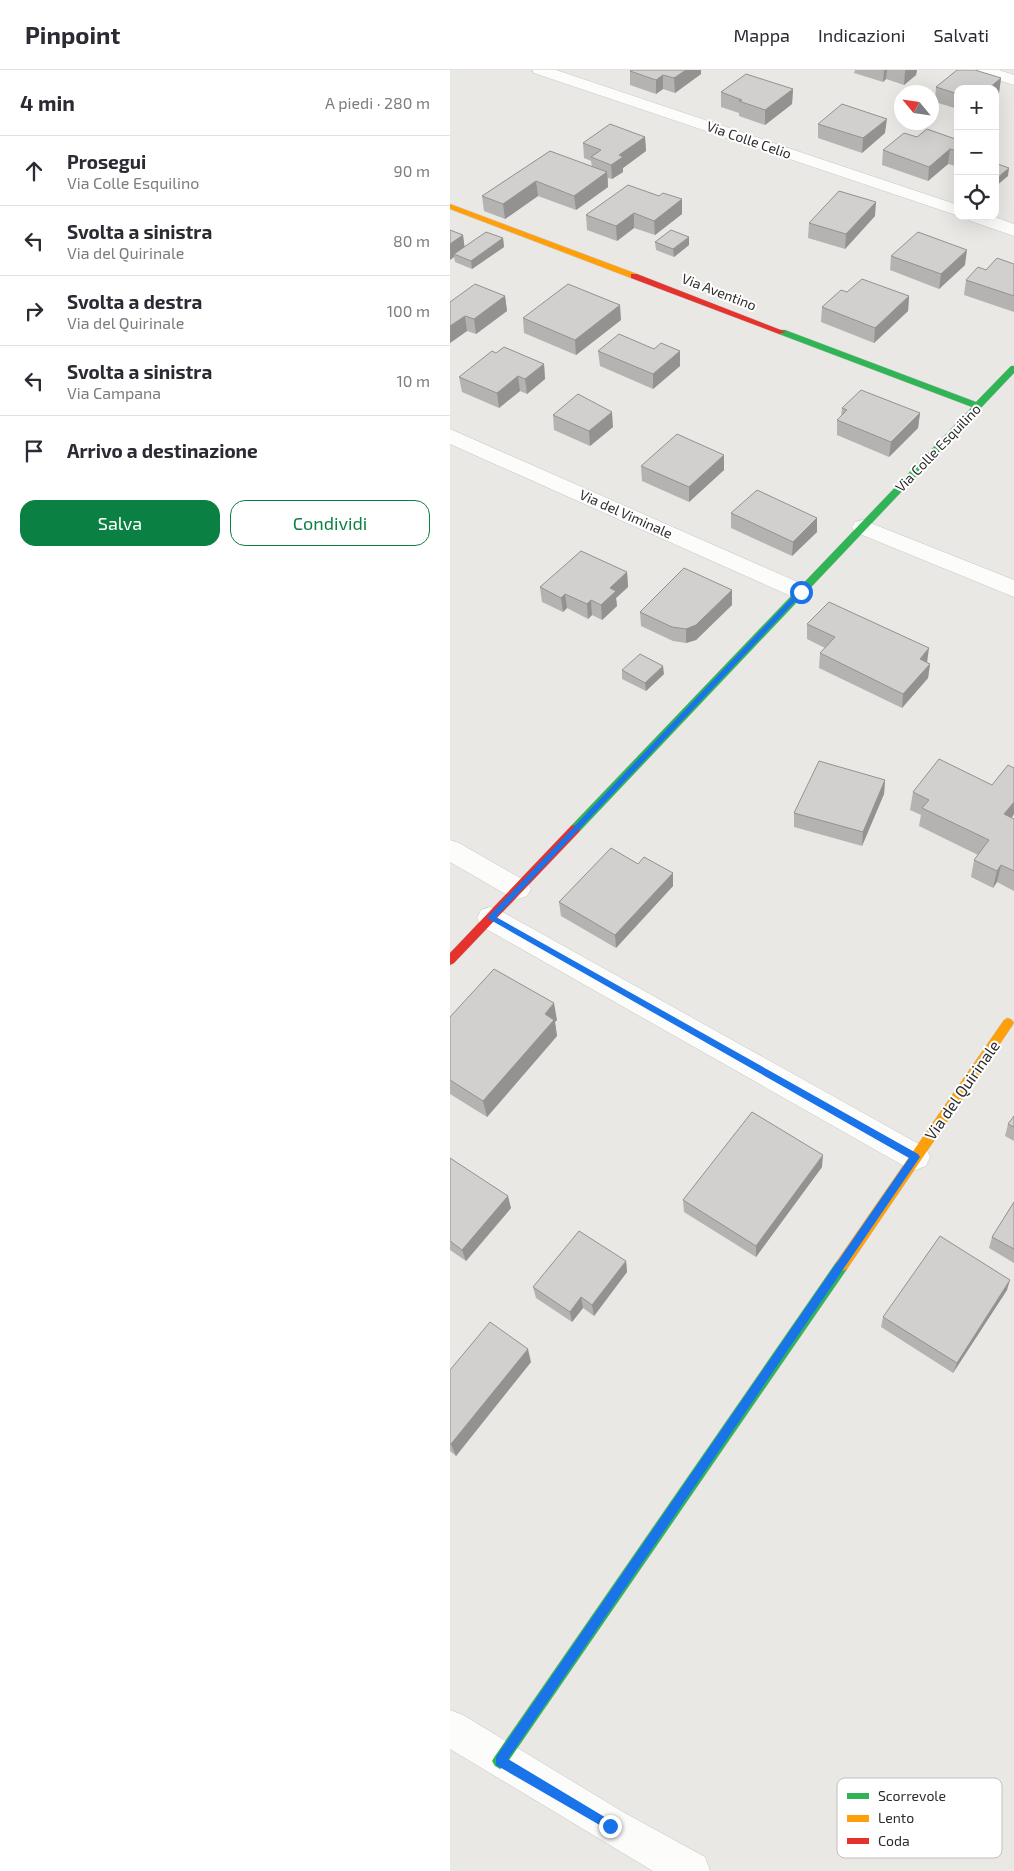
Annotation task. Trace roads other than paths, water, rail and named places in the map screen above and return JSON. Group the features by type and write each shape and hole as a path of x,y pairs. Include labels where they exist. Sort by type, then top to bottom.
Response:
{"street":[{"name":"Via Colle Celio","path":"540,70 954,210"},
{"path":"982,70 1014,80"},
{"name":"Via Aventino","path":"450,206 978,406"},
{"path":"985,220 1014,230"},
{"name":"Via Colle Esquilino","path":"450,960 1014,368"},
{"name":"Via del Viminale","path":"450,436 801,592"},
{"path":"863,527 1014,589"},
{"path":"450,850 518,889"},
{"name":"Via del Quirinale","path":"490,918 915,1157"},
{"name":"Via del Quirinale","path":"500,1761 1008,1023"},
{"path":"450,1728 500,1761 691,1871"}]}
